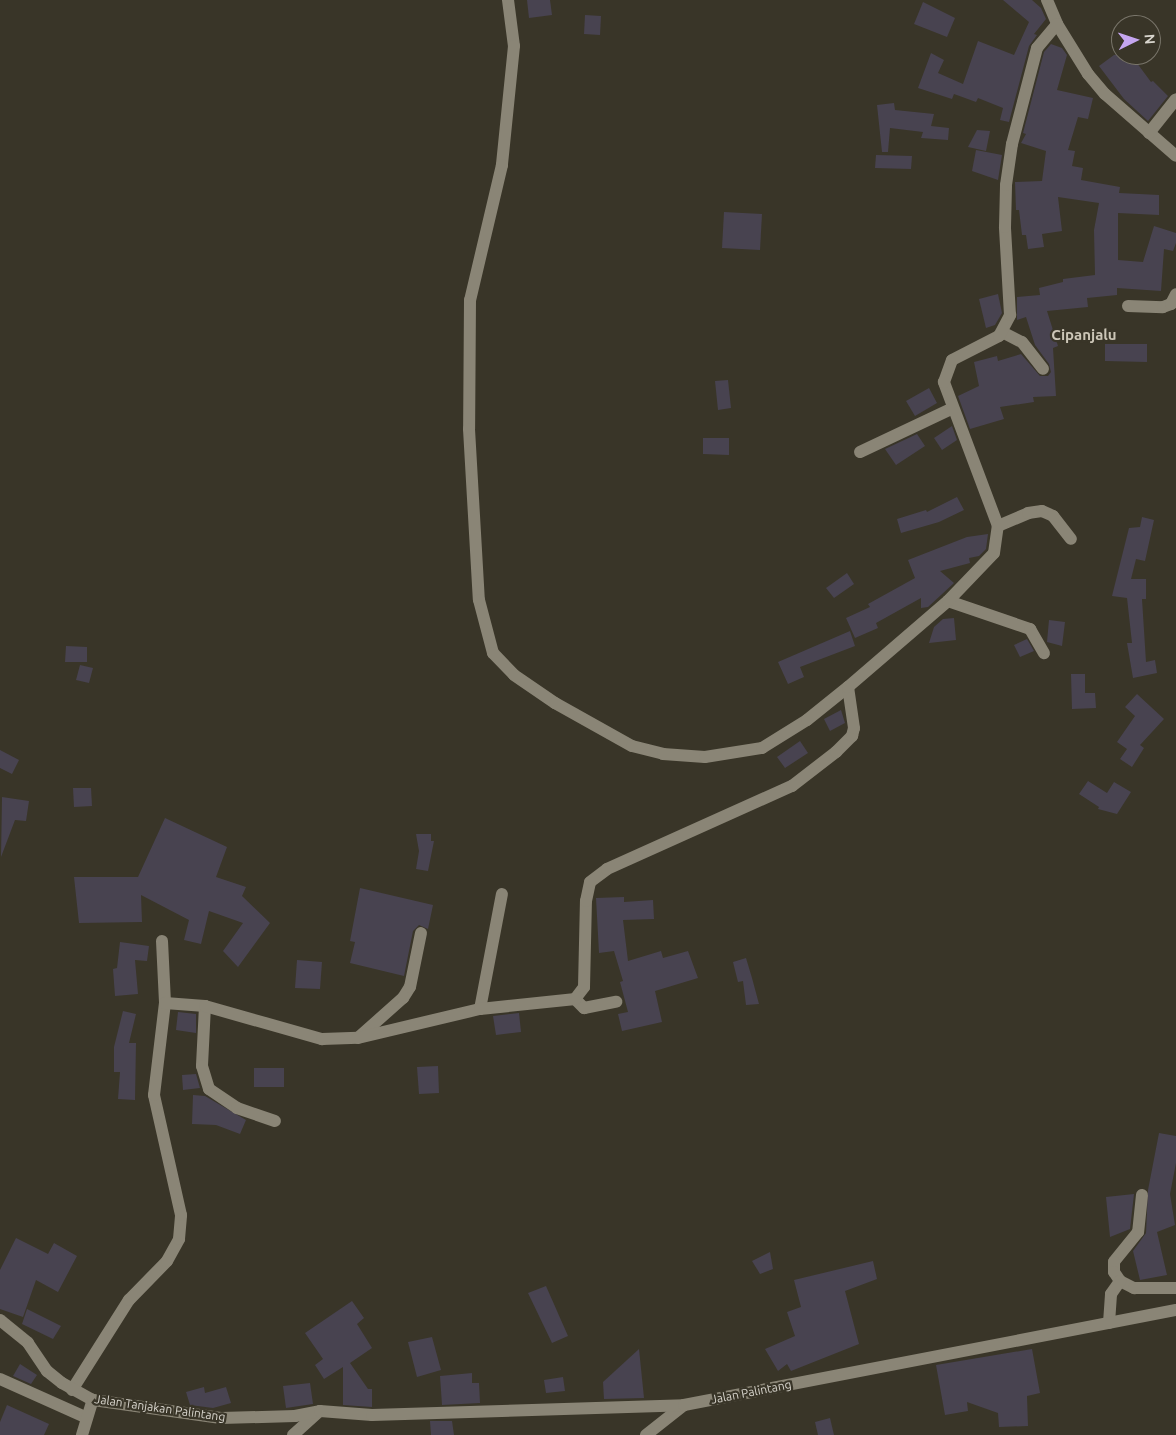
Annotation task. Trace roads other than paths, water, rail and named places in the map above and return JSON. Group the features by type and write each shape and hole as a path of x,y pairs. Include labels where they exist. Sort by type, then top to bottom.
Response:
{"street":[{"path":"508,0 514,46 502,165 470,300 469,429 478,600 493,653 514,675 555,703 632,746 663,754 705,756 762,748 807,720 948,601 994,553 998,526 944,382 952,360 1002,332 1010,315 1005,219 1006,185 1012,144 1037,48 1056,24"},
{"path":"1047,0 1056,24 1088,74 1149,133 1176,156"},
{"path":"1149,133 1176,98"},
{"path":"1128,306 1163,306 1171,304 1176,294"},
{"path":"1002,332 1022,342 1043,368"},
{"path":"860,452 953,408"},
{"path":"998,526 1028,513 1042,511 1053,516 1071,539"},
{"path":"948,601 1030,629 1044,653"},
{"path":"165,1003 204,1006 322,1039 358,1038 480,1009 575,999 584,987 586,901 590,882 607,869 792,786 852,736 853,720 848,687"},
{"path":"480,1009 502,894"},
{"path":"358,1038 403,998 410,987 421,933"},
{"path":"72,1390 129,1300 168,1261 179,1240 181,1215 154,1095 165,1003 162,940"},
{"path":"575,999 584,1008 616,1002"},
{"path":"204,1006 202,1066 209,1089 237,1108 274,1121"},
{"path":"1142,1195 1138,1232 1113,1267 1120,1281 1134,1288 1176,1288"},
{"path":"1109,1323 1111,1294 1120,1281"},
{"name":"Jalan Palintang","path":"320,1411 372,1415 684,1405 1176,1310"},
{"name":"Jalan Tanjakan Palintang","path":"0,1320 28,1343 48,1371 72,1390 93,1400 221,1418 295,1416 320,1411"},
{"path":"0,1379 87,1418"},
{"path":"82,1435 93,1400"},
{"path":"646,1435 684,1405"},
{"path":"293,1435 320,1411"}],"district":[{"name":"Cipanjalu","path":"1084,335"}]}
